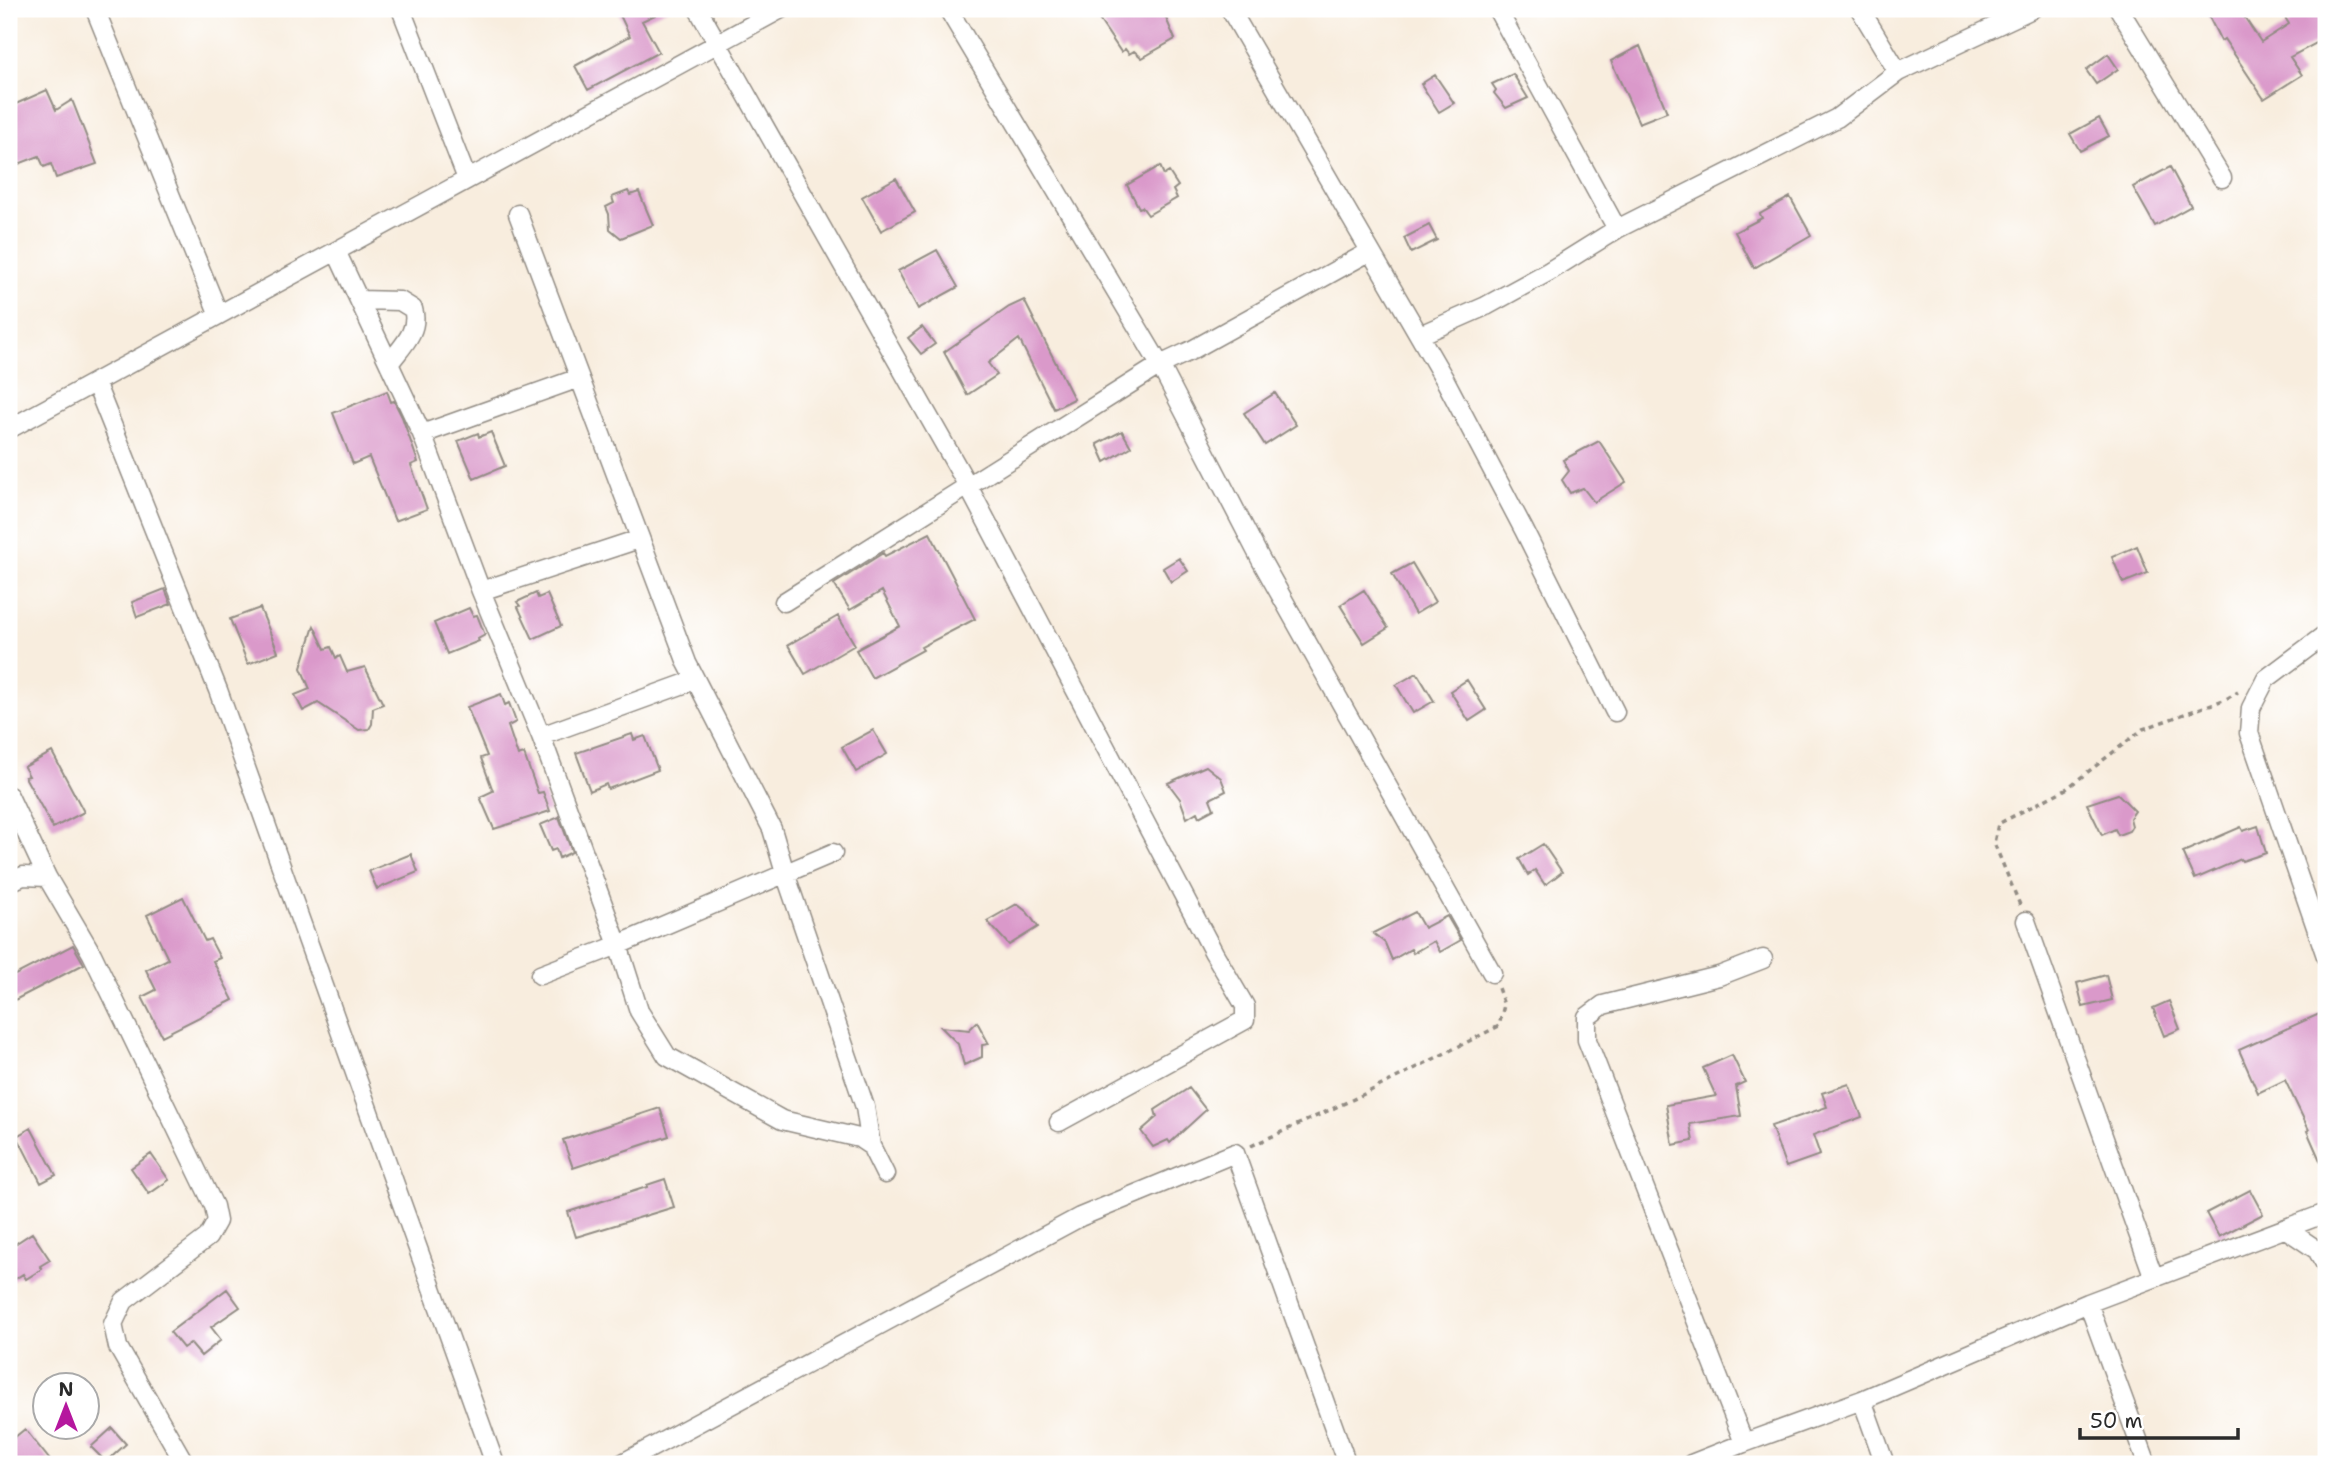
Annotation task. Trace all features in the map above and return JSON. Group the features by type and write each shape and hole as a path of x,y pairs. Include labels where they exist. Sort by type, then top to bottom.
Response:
{"street":[{"path":"95,9 219,315"},
{"path":"401,9 467,179"},
{"path":"698,9 968,486 1213,953 1245,1006 1245,1020 1059,1122"},
{"path":"9,429 781,9"},
{"path":"948,9 1160,365 1261,560 1492,973"},
{"path":"1230,9 1369,252 1420,335 1524,530 1615,712"},
{"path":"1497,9 1617,229"},
{"path":"1860,9 1898,72"},
{"path":"1420,335 1486,306 1548,272 1617,229 1837,118 1898,72 2032,9"},
{"path":"2119,9 2222,178"},
{"path":"518,214 687,663 772,829 865,1107 872,1146 886,1174"},
{"path":"336,251 422,434 481,591 541,736 618,945 639,1011 667,1056 782,1120 859,1138 872,1146"},
{"path":"784,602 1160,365 1369,252"},
{"path":"359,300 400,301 414,310 414,330 389,364"},
{"path":"422,434 579,378"},
{"path":"95,382 218,690 495,1464"},
{"path":"481,591 639,539"},
{"path":"2326,634 2266,679 2251,708 2249,733 2326,956"},
{"path":"541,736 695,680"},
{"path":"9,796 47,877 92,954 214,1206 217,1221 208,1237 124,1301 114,1324 118,1347 185,1464"},
{"path":"540,975 618,945 833,853"},
{"path":"9,882 23,876 47,877"},
{"path":"2026,921 2154,1278"},
{"path":"1744,1443 1587,1040 1587,1017 1603,1005 1718,976 1763,958"},
{"path":"623,1464 1080,1217 1235,1153 1347,1464"},
{"path":"1691,1464 1861,1400 2088,1303 2326,1213"},
{"path":"2286,1229 2317,1250 2326,1265"},
{"path":"2088,1303 2147,1464"},
{"path":"1861,1400 1885,1464"}],"path":[{"path":"2026,921 1994,843 1998,824 2066,789 2143,729 2226,699 2266,679"},
{"path":"1235,1153 1356,1098 1499,1026 1504,1005 1492,973"}],"building":[{"path":"617,9 668,9 642,21 659,52 588,90 575,66 630,36"},
{"path":"1092,9 1162,9 1175,39 1142,58 1134,51 1129,54 1125,49 1121,52"},
{"path":"2205,9 2239,9 2261,42 2289,24 2280,9 2326,9 2326,38 2290,57 2302,75 2264,99 2224,39 2221,41"},
{"path":"1640,46 1667,112 1639,123 1611,61"},
{"path":"2108,54 2118,69 2096,84 2086,70"},
{"path":"1513,74 1528,98 1506,108 1494,93 1496,90 1492,84"},
{"path":"1435,75 1454,103 1439,112 1421,84"},
{"path":"47,90 56,110 72,100 97,164 56,178 51,164 44,167 39,156 16,165 9,146 9,107"},
{"path":"2099,118 2109,136 2080,151 2070,134"},
{"path":"1160,166 1164,175 1169,172 1178,186 1173,190 1177,198 1148,215 1142,207 1139,208 1127,185"},
{"path":"2170,167 2191,206 2155,226 2133,187"},
{"path":"896,178 915,212 881,231 862,197"},
{"path":"628,191 630,195 639,192 653,225 621,238 610,229 606,207 614,203 612,197"},
{"path":"1790,197 1811,235 1754,268 1735,232 1762,218 1760,214"},
{"path":"1429,225 1437,240 1411,253 1404,238"},
{"path":"937,250 958,287 918,309 898,271"},
{"path":"1024,300 1074,399 1054,409 1019,339 988,363 997,375 967,395 944,352 1009,307"},
{"path":"922,327 935,344 921,354 908,338"},
{"path":"387,391 402,417 418,462 411,465 427,509 395,521 369,457 353,464 333,413"},
{"path":"1275,393 1296,425 1265,445 1244,413"},
{"path":"1122,431 1131,447 1105,462 1097,444"},
{"path":"491,432 505,466 474,479 458,441 478,433 479,437"},
{"path":"1599,441 1626,482 1594,502 1583,488 1570,493 1562,480 1569,471 1563,460"},
{"path":"930,533 975,619 921,647 923,650 872,678 856,650 900,626 882,591 850,610 834,584 883,553 885,556"},
{"path":"2137,546 2148,573 2123,583 2112,557"},
{"path":"1179,558 1188,571 1171,582 1163,568"},
{"path":"1412,563 1435,602 1415,614 1392,574"},
{"path":"165,589 171,604 137,617 132,602"},
{"path":"1364,590 1388,628 1364,643 1340,605"},
{"path":"536,593 538,598 547,594 561,626 533,639 517,602"},
{"path":"260,608 278,652 248,664 230,619"},
{"path":"469,608 473,616 477,615 485,635 478,639 479,641 447,654 434,623"},
{"path":"838,616 855,645 805,674 788,645"},
{"path":"314,626 325,649 331,647 336,658 340,656 347,672 365,667 383,704 373,708 369,729 359,730 318,703 303,711 295,695 310,689 301,668"},
{"path":"1417,673 1434,701 1413,713 1396,685"},
{"path":"1467,680 1486,710 1469,721 1450,691"},
{"path":"501,694 505,705 509,703 516,722 508,726 518,756 524,754 538,793 543,792 550,811 494,829 480,797 493,791 481,758 487,756 467,707"},
{"path":"873,730 887,754 856,772 842,747"},
{"path":"632,734 634,740 645,736 658,770 608,789 606,784 590,791 576,753"},
{"path":"52,752 84,812 53,828 25,777 29,776 24,767"},
{"path":"1206,766 1221,778 1226,791 1210,799 1214,809 1199,817 1197,812 1187,818 1180,799 1168,783"},
{"path":"2118,794 2135,811 2130,818 2132,826 2129,831 2118,835 2115,829 2102,835 2087,804"},
{"path":"559,817 572,852 559,858 556,849 551,851 540,825"},
{"path":"2258,826 2266,853 2242,861 2241,859 2195,879 2183,852 2241,827 2243,831"},
{"path":"1543,844 1562,872 1545,885 1535,870 1528,875 1519,859"},
{"path":"411,854 418,872 377,889 369,871"},
{"path":"183,897 205,941 210,939 220,958 213,961 233,1000 162,1036 142,997 156,990 146,970 168,959 147,915"},
{"path":"1017,904 1038,927 1009,945 987,921"},
{"path":"1415,912 1424,928 1447,916 1461,940 1440,952 1434,941 1413,953 1411,949 1392,960 1385,943 1373,933"},
{"path":"73,945 84,964 9,1003 9,978"},
{"path":"2106,975 2112,1000 2083,1007 2077,983"},
{"path":"2169,1001 2180,1029 2164,1036 2153,1008"},
{"path":"2326,1011 2326,1174 2285,1080 2258,1093 2239,1050"},
{"path":"977,1022 989,1044 982,1045 982,1057 964,1065 958,1044 941,1027 969,1030"},
{"path":"1732,1055 1745,1082 1736,1086 1741,1116 1690,1124 1693,1141 1673,1145 1666,1105 1716,1096 1703,1068"},
{"path":"1849,1084 1862,1117 1813,1135 1820,1155 1786,1167 1771,1126 1827,1107 1822,1093"},
{"path":"1189,1088 1206,1110 1170,1143 1168,1140 1153,1147 1141,1131 1157,1117 1155,1110"},
{"path":"660,1108 669,1136 573,1168 563,1140"},
{"path":"31,1128 56,1175 41,1183 17,1136"},
{"path":"151,1154 169,1180 149,1194 131,1168"},
{"path":"665,1179 674,1207 576,1237 568,1212"},
{"path":"2250,1190 2263,1214 2219,1237 2206,1213"},
{"path":"32,1233 50,1260 26,1279 23,1274 9,1283 9,1248"},
{"path":"227,1289 240,1307 211,1327 221,1340 201,1356 190,1343 183,1348 170,1332"},
{"path":"112,1428 126,1444 106,1462 91,1447 97,1442 102,1442 102,1437"},
{"path":"25,1429 32,1442 35,1442 53,1464 9,1464 9,1442"}]}
